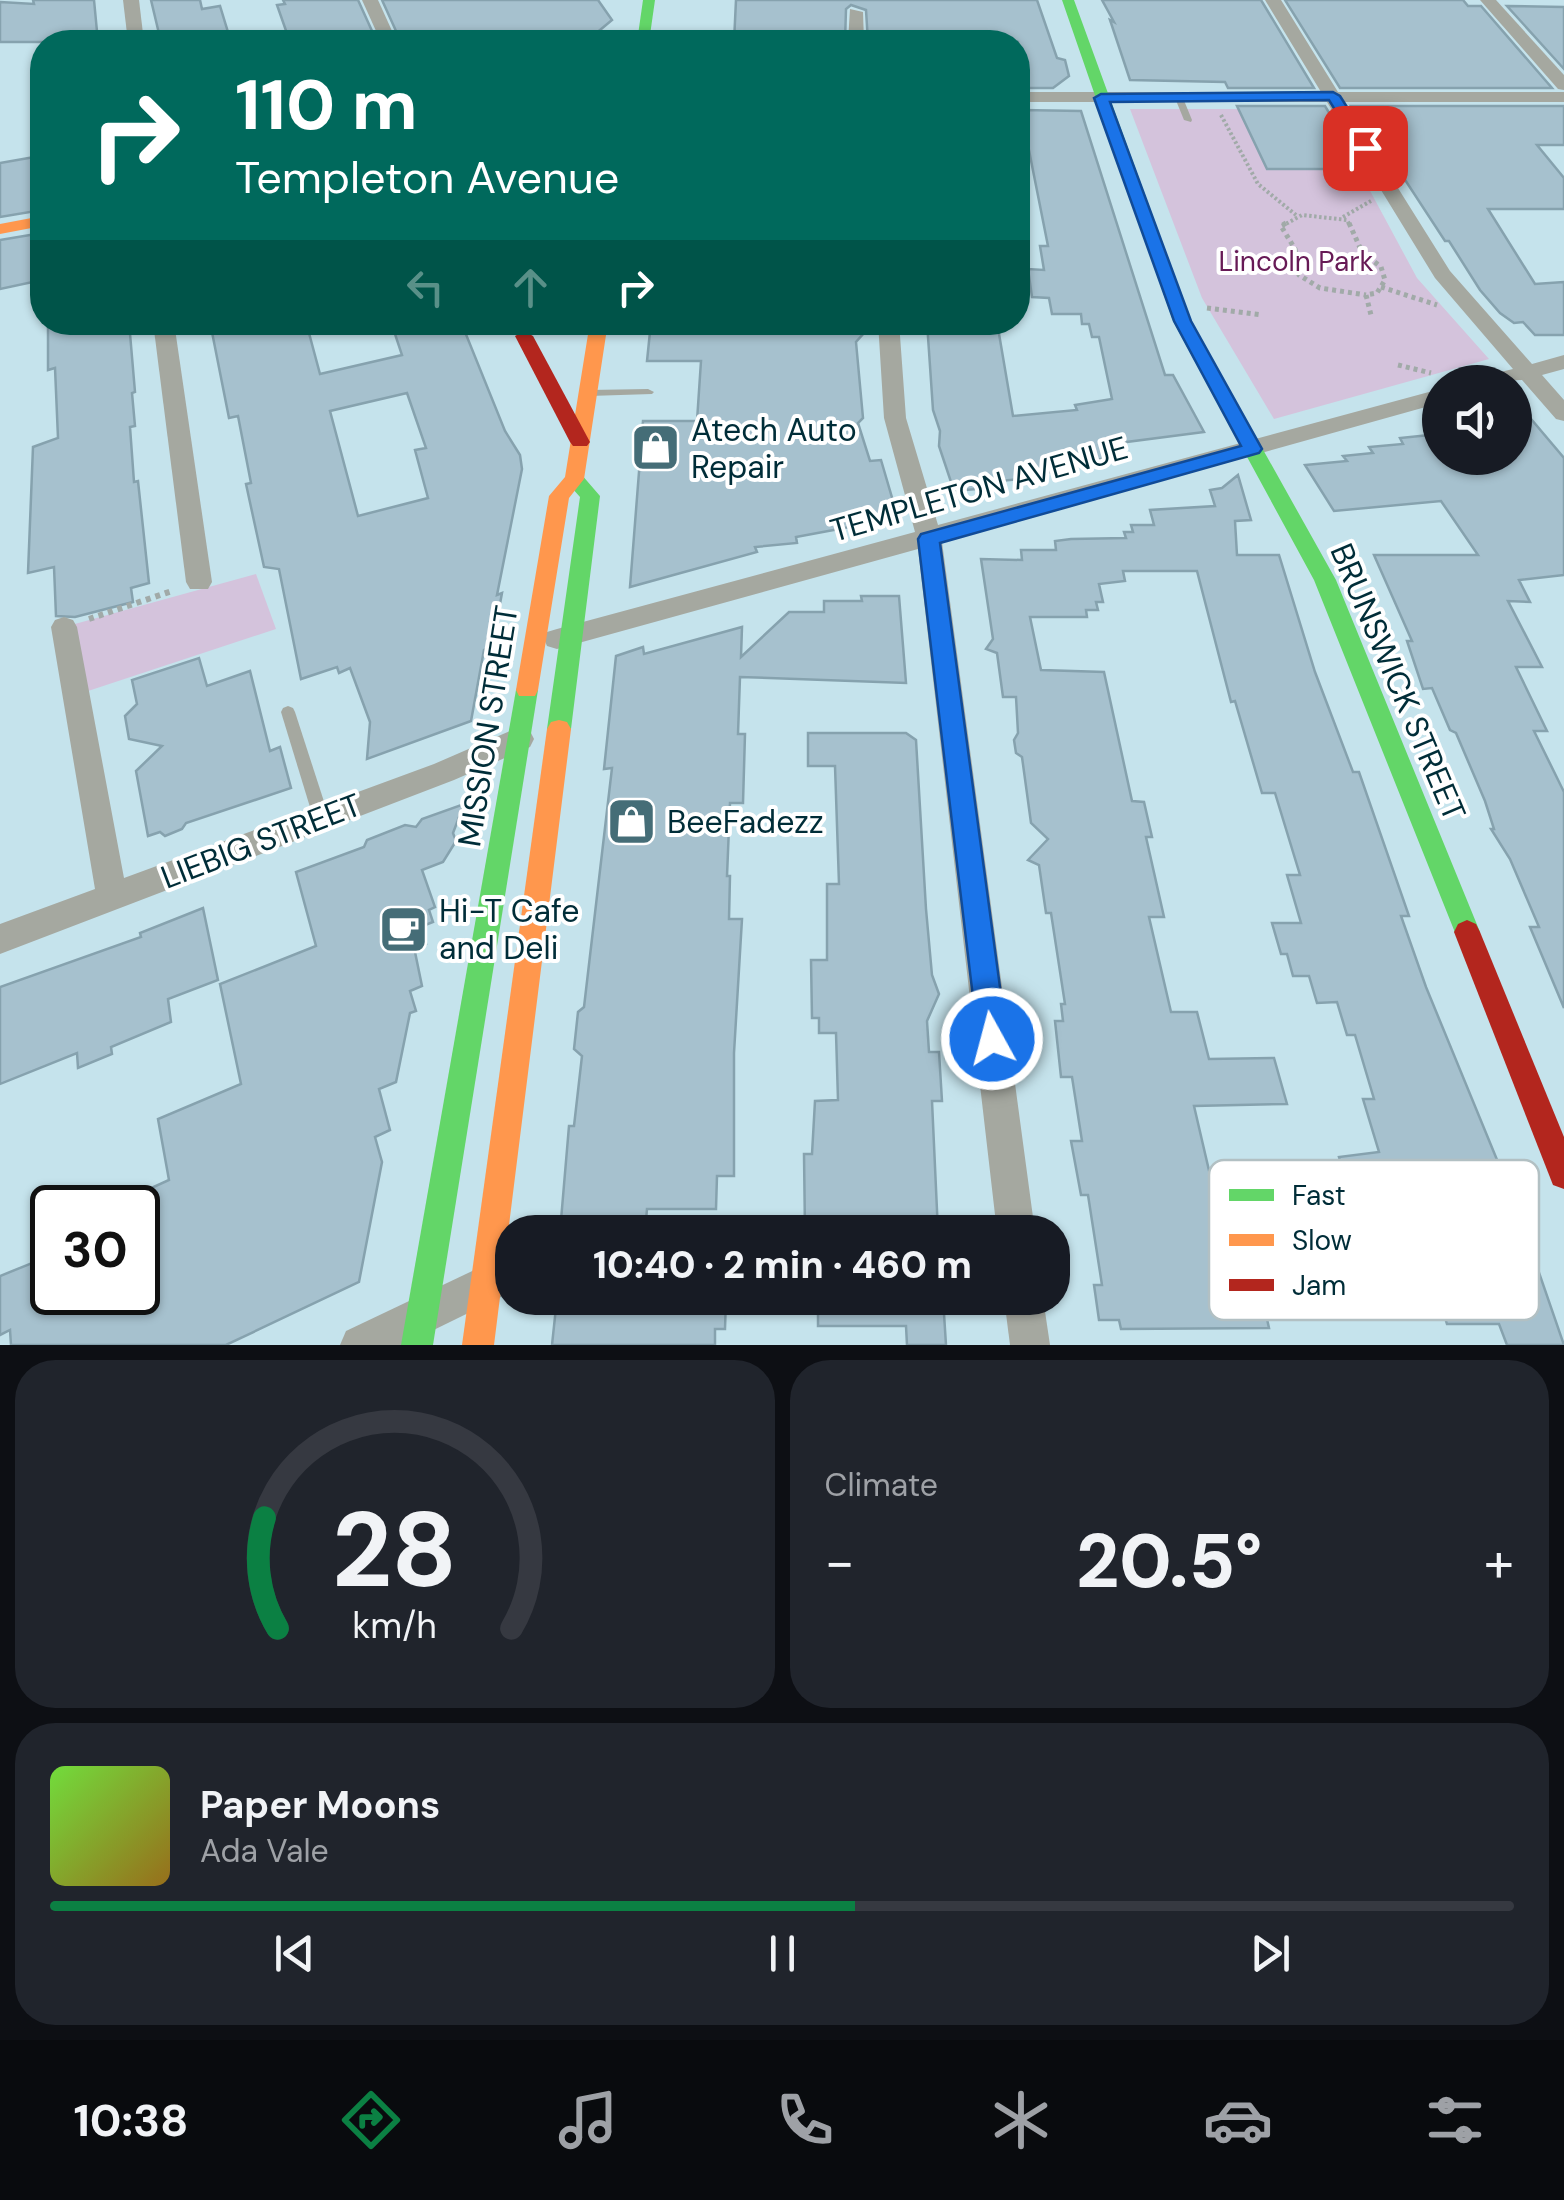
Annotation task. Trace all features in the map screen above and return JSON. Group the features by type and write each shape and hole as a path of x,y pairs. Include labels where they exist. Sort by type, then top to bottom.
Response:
{"main road":[{"path":"645,30 650,0"},
{"name":"BRUNSWICK STREET","path":"1068,0 1176,304 1325,580 1564,1174"},
{"path":"0,229 30,223"},
{"path":"523,335 580,442"},
{"path":"531,335 560,350 594,354"},
{"name":"MISSION STREET","path":"419,1330 559,496 574,479 598,335"},
{"name":"MISSION STREET","path":"478,1345 590,496 574,479"}],"street":[{"path":"130,0 134,30"},
{"path":"370,0 384,30"},
{"path":"1274,0 1442,274 1522,365"},
{"path":"1488,0 1564,85"},
{"path":"855,12 856,30"},
{"path":"1030,97 1564,98"},
{"path":"165,335 198,582"},
{"path":"889,335 896,418 929,539 1014,1215"},
{"path":"1532,371 1564,362"},
{"path":"1532,377 1564,414"},
{"name":"TEMPLETON AVENUE","path":"536,644 1422,401"},
{"path":"64,627 112,898"},
{"name":"LIEBIG STREET","path":"0,939 520,739"},
{"path":"360,1345 419,1330 486,1283"},
{"path":"1026,1315 1030,1345"}],"lane":[{"path":"1179,98 1188,120"},
{"path":"588,394 648,392"},
{"path":"288,712 321,817"}],"path":[{"path":"1213,97 1258,184 1297,216"},
{"path":"1320,214 1347,220 1362,252 1381,267 1385,280 1377,293 1366,296 1320,288 1299,275 1294,268 1294,249 1281,231 1288,220 1297,216 1320,214"},
{"path":"1381,287 1436,305 1470,306"},
{"path":"1366,296 1372,315"},
{"path":"1176,304 1262,315"},
{"path":"1398,365 1422,370"},
{"path":"64,627 198,582"}],"green space":[{"name":"Lincoln Park","path":"1130,109 1326,109 1417,278 1489,359 1468,365 1422,365 1422,378 1274,419 1202,298"},
{"path":"256,574 276,629 76,695 64,627"}],"building":[{"path":"33,0 94,0 97,30 30,30 30,42 0,42 0,2 34,4"},
{"path":"151,0 200,0 202,9 220,6 227,30 158,30"},
{"path":"283,0 358,0 372,30 286,30 277,5 285,4"},
{"path":"382,0 598,0 612,20 600,30 396,30"},
{"path":"736,0 1037,0 1057,58 1065,60 1069,76 1053,88 1030,88 1030,30 867,30 866,10 851,5 846,9 845,30 735,30"},
{"path":"1102,0 1261,0 1314,88 1228,88 1225,82 1130,80 1110,20 1114,22"},
{"path":"1285,0 1463,0 1468,6 1481,6 1552,88 1340,88"},
{"path":"1507,6 1564,7 1564,69"},
{"path":"1237,106 1325,106 1363,169 1267,169"},
{"path":"1351,106 1564,106 1564,145 1537,145 1564,178 1564,209 1488,209 1535,284 1564,282 1564,335 1535,335 1523,322 1514,323 1500,313 1480,290 1449,241 1445,241 1398,169 1390,169"},
{"path":"1030,110 1081,111 1165,375 1173,375 1204,432 1119,443 1112,457 1051,468 1053,472 1020,475 1021,479 988,482 990,488 954,491 939,446 928,335 999,335 1013,416 1077,410 1075,405 1112,399 1099,337 1092,337 1089,324 1082,324 1081,314 1052,314 1049,298 1032,297 1030,269 1044,270 1040,246 1048,246 1030,155"},
{"path":"30,158 30,212 0,217 0,163"},
{"path":"30,235 30,283 0,289 0,240"},
{"path":"48,335 130,335 135,392 135,426 130,427 134,482 138,481 149,583 131,588 133,602 75,617 56,616 54,567 28,573 33,447 58,438 55,368 48,370"},
{"path":"213,335 310,335 320,374 402,355 395,335 466,335 505,431 520,455 522,469 497,595 502,593 492,647 484,650 471,721 367,759 370,722 350,668 339,673 337,667 301,679 279,569 264,567 246,484 251,483 238,416 229,418","holes":["407,393 426,448 415,450 428,498 358,516 330,411"]},
{"path":"650,335 862,335 856,342 863,418 858,423 870,461 881,460 898,518 796,537 797,543 755,547 757,552 630,587 643,421 697,421 701,361 647,361"},
{"path":"1532,420 1564,458 1564,575 1519,580 1530,602 1508,601 1542,667 1516,667 1547,731 1534,731 1564,792 1564,1008 1530,927 1539,927 1510,859 1491,829 1485,801 1456,733 1450,730 1432,688 1423,689 1407,641 1412,641 1374,555 1478,555 1441,501 1334,511 1305,465 1347,461 1343,456 1373,453 1369,447 1403,444 1400,438 1422,436 1422,475 1532,475"},
{"path":"1238,475 1251,520 1235,521 1237,555 1279,555 1315,672 1353,772 1359,772 1409,916 1401,916 1426,987 1497,1160 1340,1160 1339,1157 1379,1152 1363,1099 1374,1099 1355,1035 1347,1035 1337,1002 1317,1003 1309,976 1293,976 1287,954 1281,954 1272,923 1301,923 1287,875 1300,875 1275,793 1262,793 1235,701 1231,702 1197,571 1123,571 1125,581 1099,584 1103,602 1096,602 1098,610 1086,610 1087,617 1030,617 1041,670 1104,672 1132,801 1144,802 1152,837 1146,837 1164,917 1149,917 1171,1012 1197,1012 1209,1059 1274,1058 1287,1104 1194,1106 1209,1170 1209,1320 1267,1320 1269,1328 1121,1329 1119,1320 1099,1320 1094,1285 1102,1285 1088,1195 1081,1195 1071,1141 1082,1141 1072,1077 1061,1077 1055,1021 1063,1021 1061,1004 1065,1004 1051,913 1046,913 1039,865 1028,860 1048,839 1031,823 1022,757 1016,753 1014,740 1018,733 1016,697 1003,697 997,653 986,649 993,639 981,559 1022,560 1021,550 1056,550 1055,541 1126,538 1124,532 1133,532 1131,525 1154,525 1150,510 1215,506 1210,490 1222,488"},
{"path":"861,596 899,596 906,683 740,677 738,734 745,734 743,803 730,803 727,876 729,919 742,919 734,1053 734,1176 717,1176 716,1209 647,1209 646,1215 561,1215 569,1126 574,1126 582,1056 574,1049 578,1012 584,1007 612,768 604,769 616,656 643,647 644,654 742,627 741,657 789,612 824,612 824,601 862,601"},
{"path":"199,658 207,686 250,671 270,751 280,747 291,788 186,823 165,836 160,832 148,836 136,771 162,746 129,739 125,716 137,704 132,680"},
{"path":"808,733 906,733 916,740 926,909 932,975 939,994 927,1021 929,1052 939,1052 942,1101 932,1101 937,1215 805,1215 804,1154 812,1154 815,1101 838,1100 836,1033 819,1033 819,1018 812,1018 811,960 827,960 827,884 839,884 835,766 808,766"},
{"path":"464,804 453,833 456,841 443,862 422,870 435,907 429,910 433,922 420,927 426,944 415,952 422,986 410,991 416,1011 410,1013 396,1082 379,1089 390,1130 375,1137 382,1162 359,1282 226,1345 11,1345 10,1330 0,1335 0,1276 30,1264 30,1315 160,1315 158,1185 169,1180 158,1119 241,1084 220,984 316,946 296,872 364,847 367,840 405,825 416,827 422,819"},
{"path":"203,908 218,980 168,999 171,1022 111,1047 112,1054 78,1068 77,1053 0,1084 0,987 141,937 140,933"},
{"path":"1539,1273 1564,1345 1507,1345 1499,1324 1447,1324 1446,1320 1539,1320"},
{"path":"555,1315 725,1315 725,1329 715,1329 715,1345 552,1345"},
{"path":"818,1315 944,1315 946,1345 907,1345 906,1326 818,1326"}],"traffic: fast":[{"path":"645,30 649,0"},
{"path":"1068,0 1182,321 1325,580 1467,932"},
{"path":"559,729 590,496 574,479"},
{"path":"417,1345 527,690"}],"traffic: slow":[{"path":"0,229 30,223"},
{"path":"527,690 559,496 574,479 597,335"},
{"path":"478,1345 559,729"}],"traffic: jam":[{"path":"524,336 580,442"},
{"path":"1467,932 1564,1174"}],"place":[{"name":"Atech Auto Repair","path":"656,448"},
{"name":"BeeFadezz","path":"632,822"},
{"name":"Hi-T Cafe and Deli","path":"404,929"}],"route":[{"path":"992,1039 929,539 1252,449 1182,321 1101,98 1333,96 1365,148"}]}
